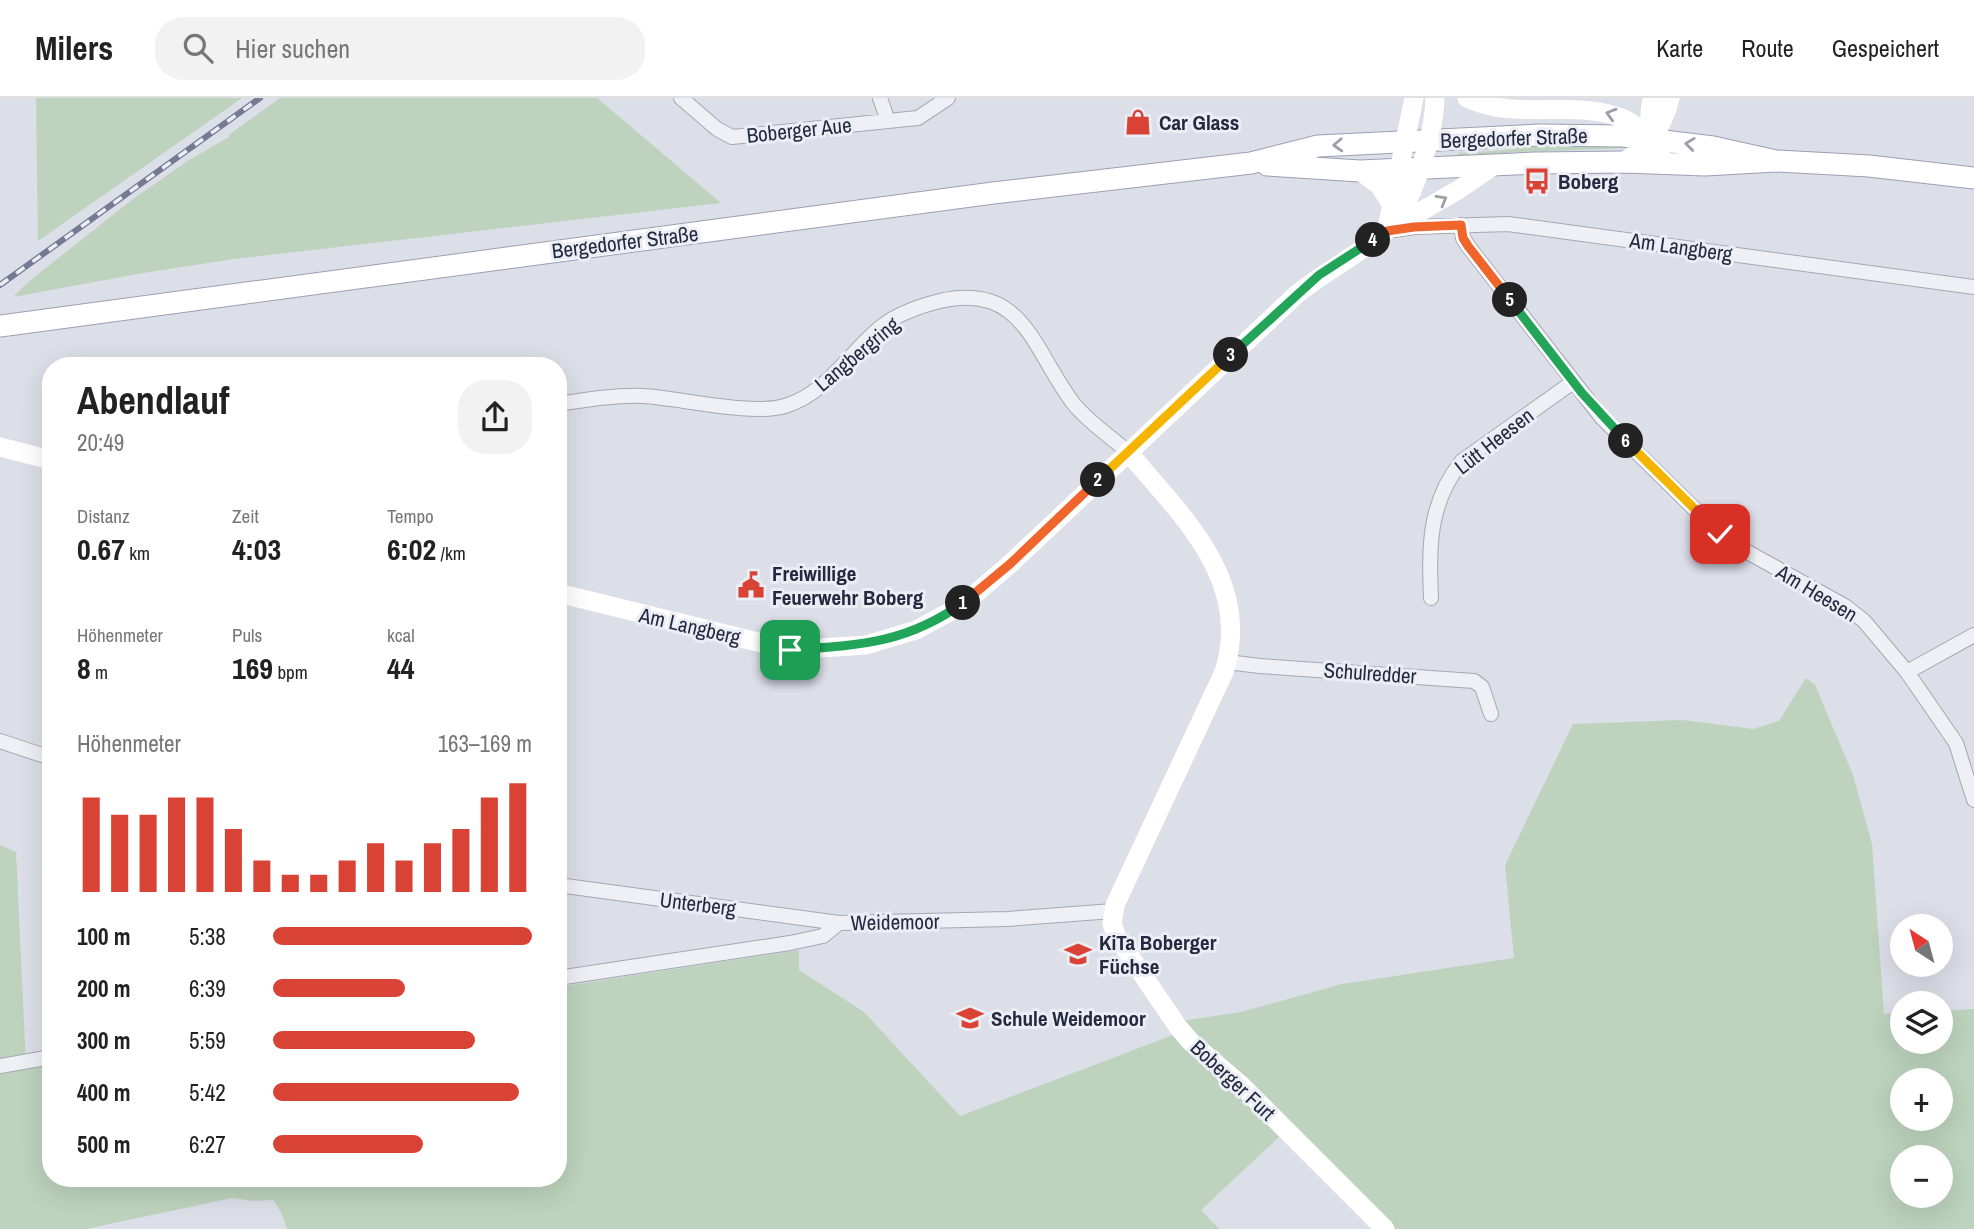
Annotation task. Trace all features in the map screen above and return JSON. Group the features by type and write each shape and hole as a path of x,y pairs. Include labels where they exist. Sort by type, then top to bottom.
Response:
{"main road":[{"name":"Bergedorfer Straße","path":"0,326 1007,192 1251,163 1318,146 1539,135 1623,136 1713,147 1776,161"},
{"name":"Bergedorfer Straße","path":"1251,163 1360,171 1495,165 1624,162 1705,165 1776,161 1868,166 1974,178"}],"street":[{"name":"Boberger Aue","path":"681,98 717,129 732,137 918,118 948,98"},
{"path":"880,98 888,121"},
{"name":"Am Langberg","path":"567,595 790,650 862,645 884,640 916,630 953,610 975,594 1304,288 1387,231 1413,191 1406,141 1414,98"},
{"path":"1410,169 1427,140 1434,118 1435,98"},
{"path":"1467,98 1506,109 1592,109 1626,119 1651,139 1666,163"},
{"path":"1651,139 1649,118 1652,98"},
{"path":"1624,162 1651,139 1665,119 1670,98"},
{"path":"1387,231 1495,165"},
{"name":"Am Langberg","path":"1387,231 1392,205 1410,169"},
{"path":"1360,171 1379,185 1392,205"},
{"name":"Am Langberg","path":"1387,231 1414,227 1508,224 1974,287"},
{"name":"Am Heesen","path":"1461,225 1463,238 1468,246 1602,418 1720,534 1733,544 1854,612 1864,621 1907,672 1956,743 1973,795"},
{"name":"Langbergring","path":"567,403 639,395 760,410 785,406 808,395 825,382 883,325 917,307 958,297 974,297 1001,305 1024,323 1074,404 1128,452"},
{"name":"Lütt Heesen","path":"1431,598 1430,572 1436,505 1448,478 1462,461 1573,382"},
{"path":"0,447 42,458"},
{"path":"1113,911 1227,662 1232,640 1231,615 1213,561 1198,534 1128,452"},
{"path":"1907,672 1974,635"},
{"name":"Schulredder","path":"1227,662 1474,681 1482,687 1491,714"},
{"path":"0,741 42,755"},
{"name":"Unterberg","path":"567,886 839,923"},
{"name":"Weidemoor","path":"567,977 790,943 823,936 839,923 1007,919 1113,911"},
{"name":"Boberger Furt","path":"1113,911 1112,924 1116,937 1178,1027 1191,1042 1243,1087 1385,1229"},
{"path":"0,1066 42,1059"}],"green space":[{"path":"36,98 242,98 38,241"},
{"path":"280,98 597,98 721,203 234,259 13,297 28,282 133,199 189,160 229,137"},
{"path":"1627,143 1629,148 1515,152 1459,160 1458,153 1508,150 1536,144"},
{"path":"1806,678 1815,685 1853,775 1872,844 1884,1014 1890,1014 1890,1054 1953,1054 1953,1010 1974,1009 1974,1229 1394,1229 1182,1021 1241,1012 1342,984 1514,958 1505,865 1573,724 1682,720 1753,729 1779,721"},
{"path":"0,845 16,852 26,1067 42,1064 42,1187 567,1187 567,986 799,950 799,970 864,1012 960,1116 1173,1035 1281,1135 1201,1210 1219,1229 287,1229 273,1200 232,1198 86,1229 0,1229"}],"railway":[{"path":"0,285 260,98"}],"place":[{"name":"Car Glass","path":"1138,122"},
{"name":"Boberg","path":"1537,181"},
{"name":"Freiwillige Feuerwehr Boberg","path":"751,585"},
{"name":"KiTa Boberger Füchse","path":"1078,954"},
{"name":"Schule Weidemoor","path":"970,1018"}],"route":[{"path":"790,650 862,645 884,640 916,630 953,610 1010,564 1211,373 1319,275 1387,231 1414,227 1461,225 1463,238 1468,246 1602,418 1720,534"}]}
